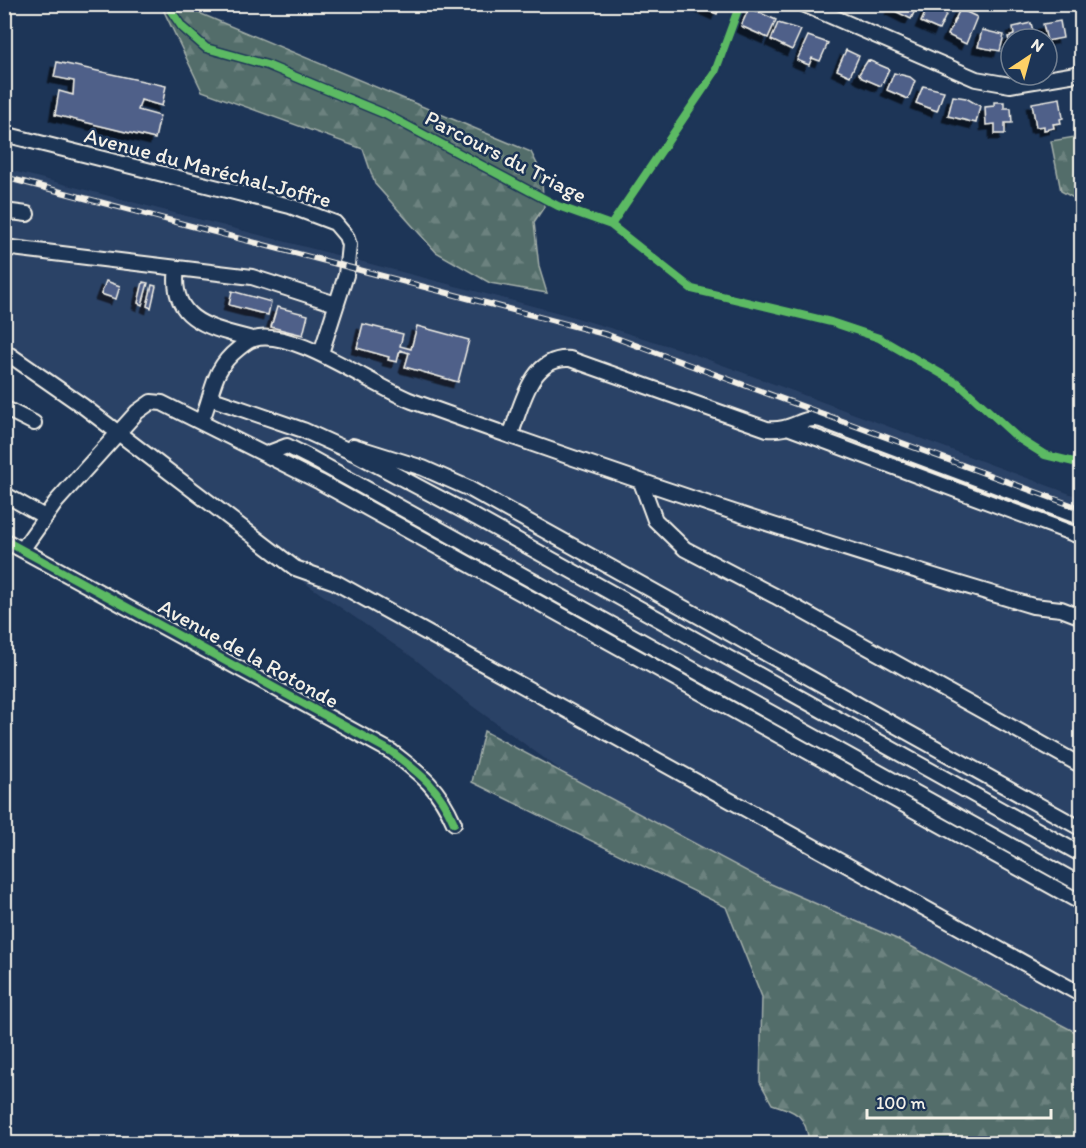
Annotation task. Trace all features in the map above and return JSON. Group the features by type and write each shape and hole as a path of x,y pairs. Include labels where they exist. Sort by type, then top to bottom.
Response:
{"street":[{"path":"803,4 976,79 1010,85 1082,73"},
{"name":"Avenue du Maréchal-Joffre","path":"4,134 325,217 342,230 349,245 347,267 321,353"},
{"path":"4,211 27,214"},
{"path":"4,247 252,277 336,304"},
{"path":"177,268 176,295 185,311 212,327 252,339 277,340 321,353 392,394 641,482 863,555 1033,606 1061,609 1082,608"},
{"path":"201,422 221,365 252,339"},
{"path":"4,351 46,379 295,568 335,582 1082,995"},
{"path":"510,436 538,369 547,362 561,358 570,359 657,388 759,427 777,430 790,428 810,418 821,420 1082,518"},
{"path":"210,398 327,440 378,452 459,484 1082,829"},
{"path":"22,550 45,517 142,407 151,402 162,403 266,454 1082,903"},
{"path":"4,408 34,423"},
{"path":"790,428 1081,536"},
{"path":"327,440 622,599 1082,855"},
{"path":"266,454 287,446 309,457 1082,885"},
{"path":"641,482 656,520 685,549 784,601 1082,766"},
{"path":"4,494 45,517"},
{"name":"Avenue de la Rotonde","path":"4,540 392,752 425,777 443,799 454,823"},
{"path":"622,599 631,580"},
{"path":"1061,609 1082,617"}],"shaded area":[{"path":"5,169 567,315 682,350 1081,498 1081,1035 899,940 771,884 570,777 471,705 415,659 295,576 69,401 5,358"}],"green space":[{"path":"161,5 180,5 531,152 541,172 544,207 534,222 539,267 547,293 490,283 436,252 375,184 363,149 202,91"},
{"path":"1082,136 1081,202 1061,191 1051,141"},
{"path":"484,731 771,884 899,940 1081,1035 1081,1143 809,1143 803,1120 794,1112 772,1104 760,1082 762,997 726,907 472,782"}],"building":[{"path":"702,4 721,4 717,14 701,7"},
{"path":"893,4 918,4 911,19 891,9"},
{"path":"929,4 948,11 939,30 921,22"},
{"path":"749,8 776,20 768,38 741,26"},
{"path":"960,9 977,17 966,44 948,35"},
{"path":"1060,21 1063,38 1059,39 1059,27 1044,27 1043,24"},
{"path":"778,23 801,30 792,50 771,40"},
{"path":"1031,23 1032,27 1013,27"},
{"path":"982,30 999,34 999,51 978,47"},
{"path":"808,36 828,43 820,61 812,58 809,65 797,60"},
{"path":"846,50 859,56 850,76 837,70"},
{"path":"868,60 889,69 881,86 862,78 859,74"},
{"path":"57,62 166,86 162,106 141,100 138,110 160,116 155,139 55,115 59,91 73,95 74,81 54,77"},
{"path":"894,73 910,77 915,81 908,99 887,90"},
{"path":"923,86 944,91 937,111 916,103"},
{"path":"953,96 966,98 980,106 976,123 948,116"},
{"path":"1060,98 1063,118 1060,119 1061,123 1053,124 1054,128 1044,130 1044,126 1036,127 1032,103"},
{"path":"994,102 1004,102 1004,108 1011,108 1012,123 1005,123 1005,134 995,134 995,124 986,125 985,107 994,106"},
{"path":"106,281 120,286 116,299 101,294"},
{"path":"143,282 148,283 142,305 138,303"},
{"path":"152,285 156,286 151,308 147,306"},
{"path":"232,291 271,302 268,315 229,305"},
{"path":"277,307 308,315 303,335 271,327"},
{"path":"363,324 403,334 400,346 411,349 417,326 469,340 458,382 405,367 409,353 400,350 397,362 388,360 389,357 357,348"}],"railway":[{"path":"4,177 608,335 1082,509"}],"cycle path":[{"name":"Parcours du Triage","path":"170,4 171,11 182,27 206,48 267,65 385,114 558,206 611,225 692,289 831,322 879,338 959,384 1018,438 1045,455 1082,464"},
{"path":"611,225 715,72 740,4"},
{"path":"4,540 392,752 436,791 454,823"}]}
